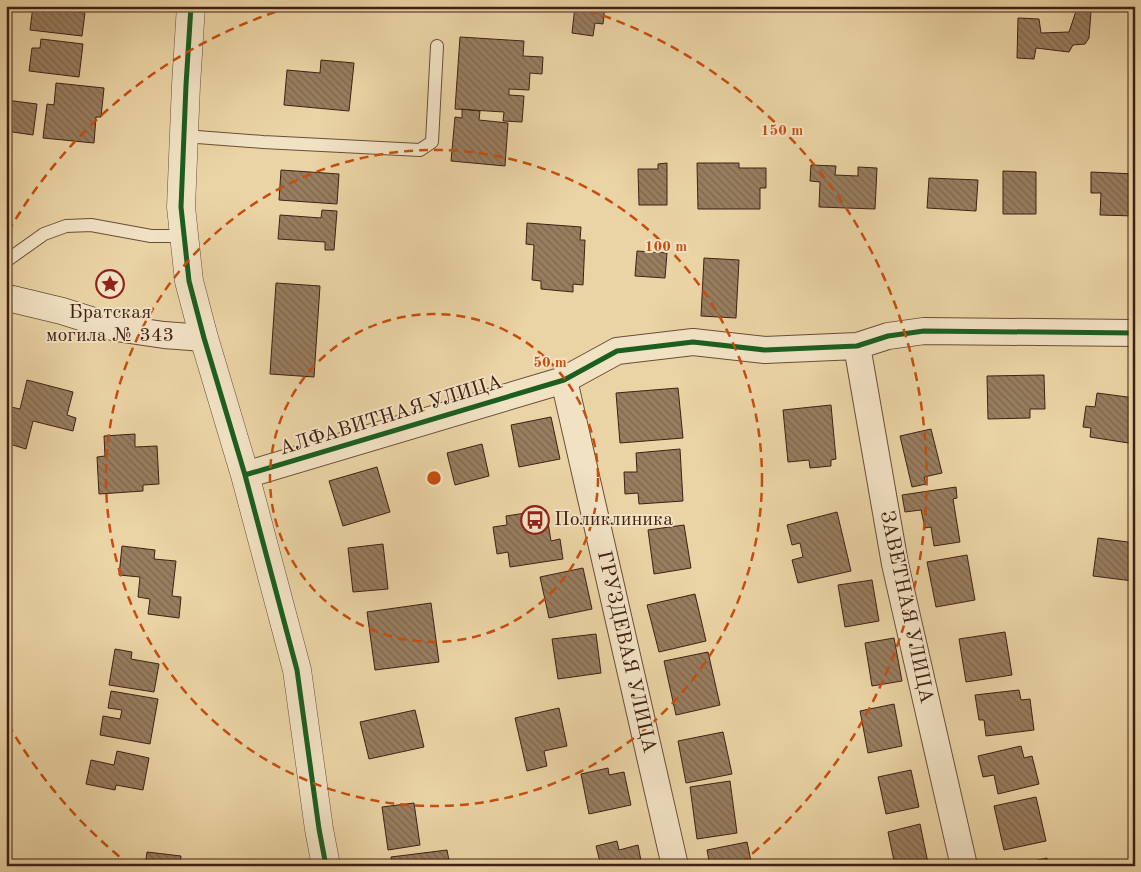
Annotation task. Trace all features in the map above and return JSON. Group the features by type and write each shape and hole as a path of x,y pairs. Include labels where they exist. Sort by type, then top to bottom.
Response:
{"street":[{"path":"191,6 181,207 189,281 245,475 298,670 319,829 326,866"},
{"path":"6,298 62,311 116,328 164,335 204,338"},
{"name":"АЛФАВИТНАЯ УЛИЦА","path":"245,475 564,380 617,351 693,342 765,350 857,346 888,336 924,331 1135,333"},
{"name":"ЗАВЕТНАЯ УЛИЦА","path":"857,346 895,564 964,866"},
{"name":"ГРУЗДЕВАЯ УЛИЦА","path":"564,380 675,866"}],"lane":[{"path":"184,136 420,150 432,142 438,46"},
{"path":"6,261 44,234 66,226 91,225 152,236 184,236"}],"building":[{"path":"33,6 85,13 82,36 30,30"},
{"path":"575,6 605,6 603,24 595,23 593,36 572,33"},
{"path":"1076,11 1091,12 1089,38 1085,44 1073,45 1069,52 1036,48 1034,59 1017,58 1018,18 1039,19 1041,33 1069,32"},
{"path":"460,37 524,41 523,56 543,57 542,74 530,73 529,90 509,89 509,95 524,96 522,122 503,121 504,112 455,109"},
{"path":"41,39 83,44 79,77 29,71 32,48 40,48"},
{"path":"321,60 354,63 349,111 284,105 287,70 320,73"},
{"path":"56,83 104,88 101,117 96,117 94,143 43,138 47,104 54,105"},
{"path":"6,100 37,104 33,135 6,131"},
{"path":"462,109 480,111 479,120 508,123 505,166 451,161 455,117 462,118"},
{"path":"667,163 667,205 639,205 638,169 658,169 658,164"},
{"path":"697,163 739,163 739,168 766,168 766,188 760,188 760,209 698,209"},
{"path":"811,165 836,166 835,175 858,176 858,167 877,168 875,209 819,207 820,182 810,181"},
{"path":"281,170 339,174 337,204 279,200"},
{"path":"1003,171 1036,172 1036,214 1003,214"},
{"path":"1091,172 1135,174 1135,216 1100,215 1101,193 1091,193"},
{"path":"929,178 978,180 976,211 927,208"},
{"path":"322,210 337,211 334,250 325,250 325,242 278,239 280,215 321,218"},
{"path":"527,223 581,227 580,240 585,240 583,285 573,284 573,292 541,289 541,281 532,280 534,245 526,244"},
{"path":"637,251 667,253 665,278 635,276"},
{"path":"704,258 739,260 736,318 701,316"},
{"path":"276,283 320,286 314,377 270,374"},
{"path":"1044,375 1045,409 1030,409 1030,418 988,419 987,376"},
{"path":"27,380 73,392 67,415 76,418 73,431 33,421 26,449 6,443 6,428 11,407 20,409"},
{"path":"678,388 683,438 620,443 616,393"},
{"path":"1097,393 1135,398 1135,444 1090,437 1091,428 1083,427 1086,406 1095,407"},
{"path":"831,405 836,459 831,460 831,466 810,468 809,460 788,462 783,410"},
{"path":"551,417 560,459 519,467 511,425"},
{"path":"931,429 942,473 924,477 926,484 912,487 900,436"},
{"path":"135,434 135,447 157,446 159,484 143,485 143,491 99,494 97,457 105,456 104,436"},
{"path":"482,444 489,476 455,485 447,453"},
{"path":"680,449 683,501 639,504 638,493 625,494 624,472 637,472 636,453"},
{"path":"377,467 390,512 343,526 329,481"},
{"path":"956,487 957,498 953,499 960,542 934,546 931,527 925,528 921,510 905,512 902,495"},
{"path":"546,510 551,541 560,539 563,559 510,567 508,552 497,554 493,527 507,525 506,516"},
{"path":"837,512 851,571 798,583 792,560 803,557 800,543 792,545 787,525"},
{"path":"684,525 691,568 654,574 648,530"},
{"path":"1098,538 1135,543 1133,581 1093,576"},
{"path":"383,544 388,589 353,592 348,548"},
{"path":"122,546 155,550 154,559 176,561 172,596 181,597 179,618 148,614 150,599 138,597 140,577 119,575"},
{"path":"967,555 975,600 936,607 927,562"},
{"path":"583,568 592,609 549,618 540,577"},
{"path":"872,580 879,621 845,627 838,585"},
{"path":"695,594 706,641 659,652 647,605"},
{"path":"431,603 439,662 375,670 367,612"},
{"path":"1005,632 1012,675 966,682 959,639"},
{"path":"596,634 601,673 558,679 552,639"},
{"path":"894,638 902,681 872,686 865,643"},
{"path":"115,649 132,652 131,659 159,664 154,692 109,685"},
{"path":"708,652 720,705 676,715 664,661"},
{"path":"1019,690 1021,700 1030,699 1034,730 986,736 984,720 979,720 975,695"},
{"path":"111,691 158,699 150,744 100,735 103,716 120,719 122,710 108,708"},
{"path":"894,704 902,746 868,753 860,711"},
{"path":"559,708 567,746 544,751 547,766 527,771 515,718"},
{"path":"415,710 424,747 369,759 360,722"},
{"path":"723,732 732,774 686,783 678,741"},
{"path":"1021,746 1024,758 1032,756 1039,784 998,794 994,775 983,777 978,756"},
{"path":"117,751 149,758 143,790 116,785 115,790 86,784 91,760 114,765"},
{"path":"608,768 609,775 624,772 631,805 589,814 581,774"},
{"path":"911,770 919,807 886,814 878,777"},
{"path":"730,781 737,833 697,839 690,787"},
{"path":"1036,797 1046,841 1004,850 994,806"},
{"path":"414,803 420,845 388,850 382,807"},
{"path":"920,824 928,863 917,866 895,866 888,832"},
{"path":"617,841 619,850 638,845 642,866 601,866 596,846"},
{"path":"747,842 752,866 710,866 707,850"},
{"path":"447,850 450,866 392,866 391,857"},
{"path":"147,852 181,856 180,866 145,866"},
{"path":"1047,858 1048,866 1011,866"}],"cycle path":[{"path":"191,6 181,207 189,281 245,475 297,670 319,829 326,866"},
{"path":"245,475 564,380 617,351 693,342 765,350 857,346 888,336 924,331 1135,333"}],"place":[{"name":"Братская могила № 343","path":"110,284"},
{"name":"Поликлиника","path":"535,520"}]}
